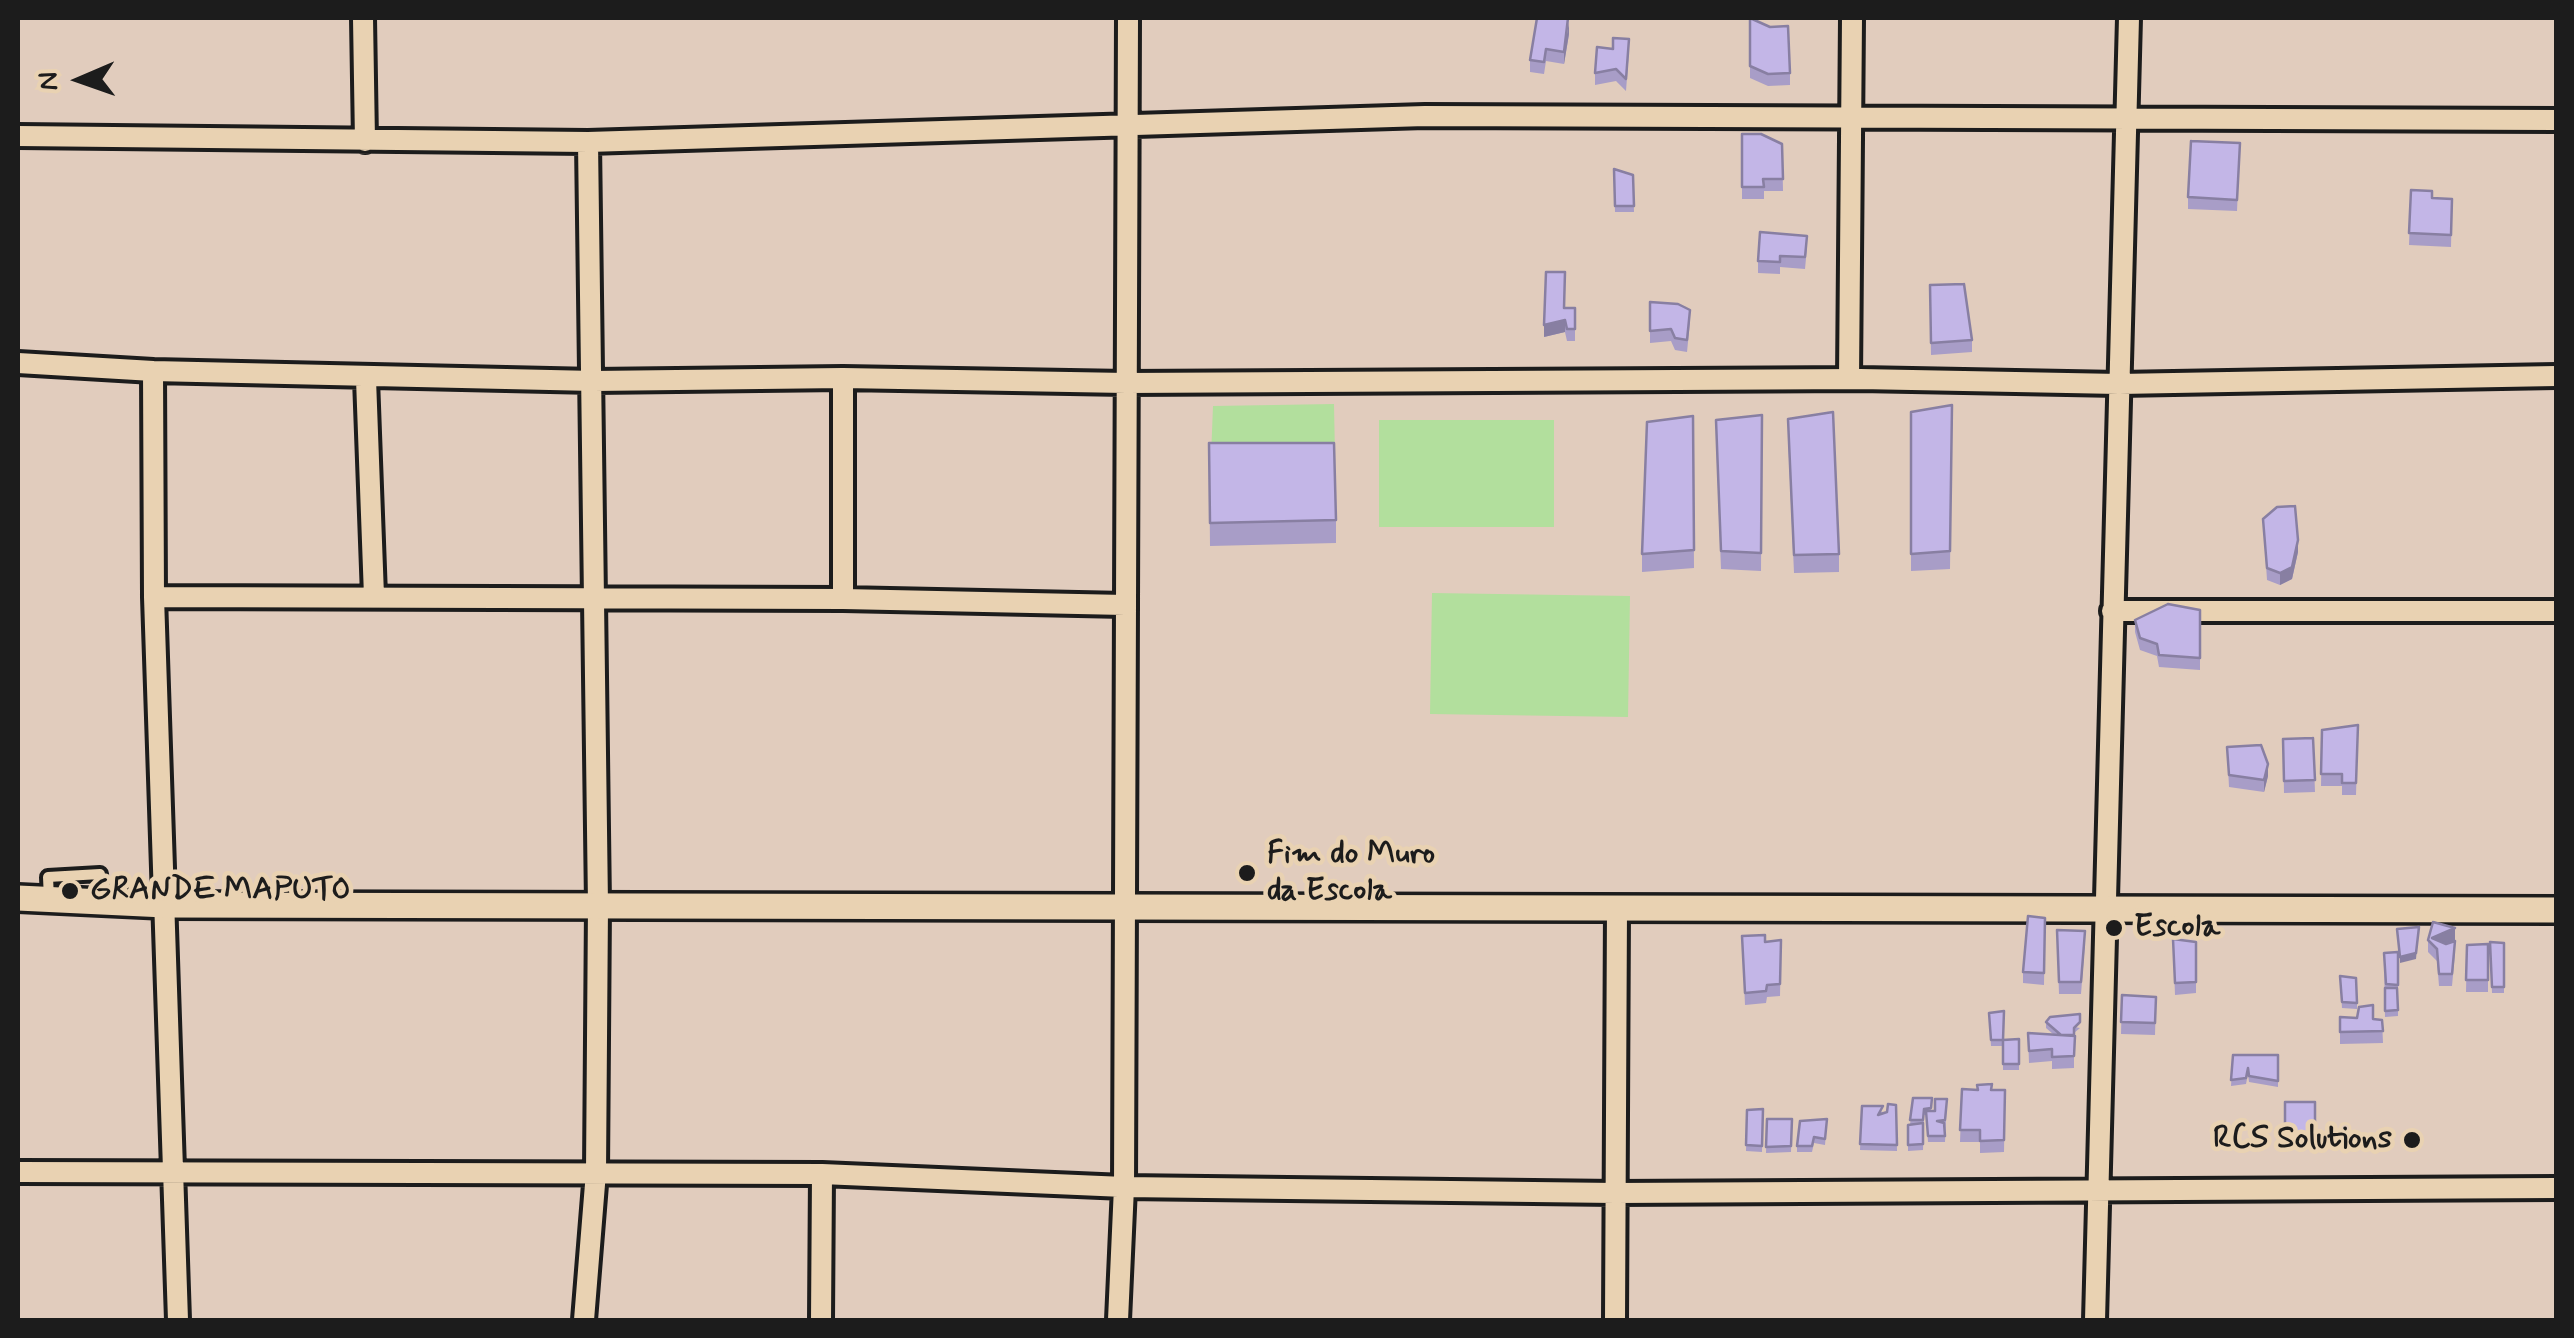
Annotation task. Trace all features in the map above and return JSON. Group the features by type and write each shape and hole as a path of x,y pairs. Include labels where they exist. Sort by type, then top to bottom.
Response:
{"street":[{"path":"363,18 365,141"},
{"path":"1118,1320 1124,1186 1128,18"},
{"path":"1849,379 1852,18"},
{"path":"2095,1320 2129,18"},
{"path":"18,136 588,142 1425,116 2556,120"},
{"path":"584,1320 596,1172 598,905 588,142"},
{"path":"18,363 152,371 594,382 843,378 1126,383 1849,379 2118,384 2556,376"},
{"path":"152,371 154,597 178,1320"},
{"path":"366,378 374,596"},
{"path":"843,378 843,599"},
{"path":"154,597 843,599 1125,605"},
{"path":"2112,611 2556,612"},
{"path":"18,898 166,906 2556,910"},
{"path":"1615,1320 1616,908"},
{"path":"18,1172 822,1174 1124,1186 1615,1193 2556,1188"},
{"path":"822,1174 822,1320"}],"green space":[{"path":"1334,404 1335,457 1211,457 1213,406"},
{"path":"1379,420 1554,420 1554,527 1379,527"},
{"path":"1432,593 1630,596 1628,717 1430,714"}],"building":[{"path":"1537,18 1568,18 1564,52 1546,49 1544,62 1530,60"},
{"path":"1750,18 1770,27 1788,26 1790,73 1768,74 1750,66"},
{"path":"1613,38 1629,39 1626,79 1616,69 1595,73 1597,47 1613,49"},
{"path":"1742,134 1761,134 1782,144 1783,179 1763,179 1764,187 1742,187"},
{"path":"2191,141 2240,143 2237,200 2188,197"},
{"path":"1614,169 1633,175 1634,206 1615,206"},
{"path":"2411,190 2432,191 2432,198 2452,199 2451,235 2409,233"},
{"path":"1760,232 1807,236 1805,257 1780,256 1780,262 1758,261"},
{"path":"1546,272 1565,272 1564,308 1575,308 1575,329 1567,329 1565,320 1544,325"},
{"path":"1964,284 1972,340 1931,343 1930,285"},
{"path":"1650,302 1678,304 1690,310 1687,340 1675,338 1671,329 1650,331"},
{"path":"1952,405 1950,551 1911,554 1911,412"},
{"path":"1833,412 1839,554 1794,555 1788,419"},
{"path":"1762,415 1761,553 1721,551 1716,420"},
{"path":"1693,416 1694,550 1642,554 1647,422"},
{"path":"1209,443 1334,443 1336,520 1210,523"},
{"path":"2295,506 2298,540 2292,567 2280,573 2267,568 2263,519 2277,507"},
{"path":"2168,604 2200,610 2200,658 2159,655 2157,644 2140,638 2135,620"},
{"path":"2358,725 2356,783 2342,783 2342,774 2321,774 2322,730"},
{"path":"2313,738 2315,780 2284,781 2283,739"},
{"path":"2261,745 2268,764 2264,780 2229,775 2227,747"},
{"path":"2028,916 2045,918 2044,973 2023,972"},
{"path":"2433,922 2455,928 2432,938 2446,944 2455,941 2452,974 2439,974 2437,949 2428,940"},
{"path":"2419,927 2416,953 2400,957 2397,929"},
{"path":"2057,930 2085,931 2081,982 2059,982"},
{"path":"1765,935 1765,942 1781,940 1780,984 1767,985 1766,991 1745,993 1742,936"},
{"path":"2173,939 2196,942 2196,982 2175,983"},
{"path":"2490,942 2504,943 2504,987 2492,987"},
{"path":"2488,944 2488,980 2466,980 2467,945"},
{"path":"2398,952 2398,985 2386,984 2384,953"},
{"path":"2340,976 2356,978 2357,1003 2342,1002"},
{"path":"2385,988 2397,988 2398,1010 2385,1011"},
{"path":"2122,995 2156,997 2155,1023 2121,1022"},
{"path":"2373,1005 2373,1019 2382,1020 2383,1031 2340,1032 2340,1017 2357,1018 2359,1007"},
{"path":"2004,1011 2003,1040 1991,1040 1989,1013"},
{"path":"2080,1014 2074,1035 2061,1035 2046,1022 2050,1017"},
{"path":"2028,1033 2075,1036 2074,1056 2052,1057 2052,1049 2029,1051"},
{"path":"2019,1039 2019,1064 2003,1064 2003,1040"},
{"path":"2233,1055 2278,1055 2278,1081 2249,1076 2248,1068 2246,1078 2231,1080"},
{"path":"1992,1084 1991,1090 2005,1090 2004,1140 1980,1141 1980,1130 1960,1130 1962,1089 1978,1090 1977,1085"},
{"path":"1913,1098 1932,1098 1931,1108 1924,1109 1923,1120 1910,1120"},
{"path":"1935,1099 1947,1099 1945,1120 1937,1121 1944,1123 1945,1136 1928,1136 1926,1111 1935,1111"},
{"path":"2285,1102 2315,1102 2315,1131 2285,1138"},
{"path":"1888,1104 1896,1105 1897,1145 1860,1144 1862,1106 1883,1106 1878,1115 1887,1112"},
{"path":"1763,1109 1762,1146 1746,1145 1747,1110"},
{"path":"1767,1119 1792,1119 1791,1146 1766,1147"},
{"path":"1827,1119 1825,1139 1814,1137 1812,1146 1797,1146 1800,1121"},
{"path":"1923,1123 1923,1144 1908,1145 1908,1125"}],"place":[{"name":"Fim do Muro da Escola","path":"1247,873"},
{"name":"GRANDE MAPUTO","path":"70,891"},
{"name":"Escola","path":"2114,928"},
{"name":"RCS Solutions","path":"2412,1140"}]}
